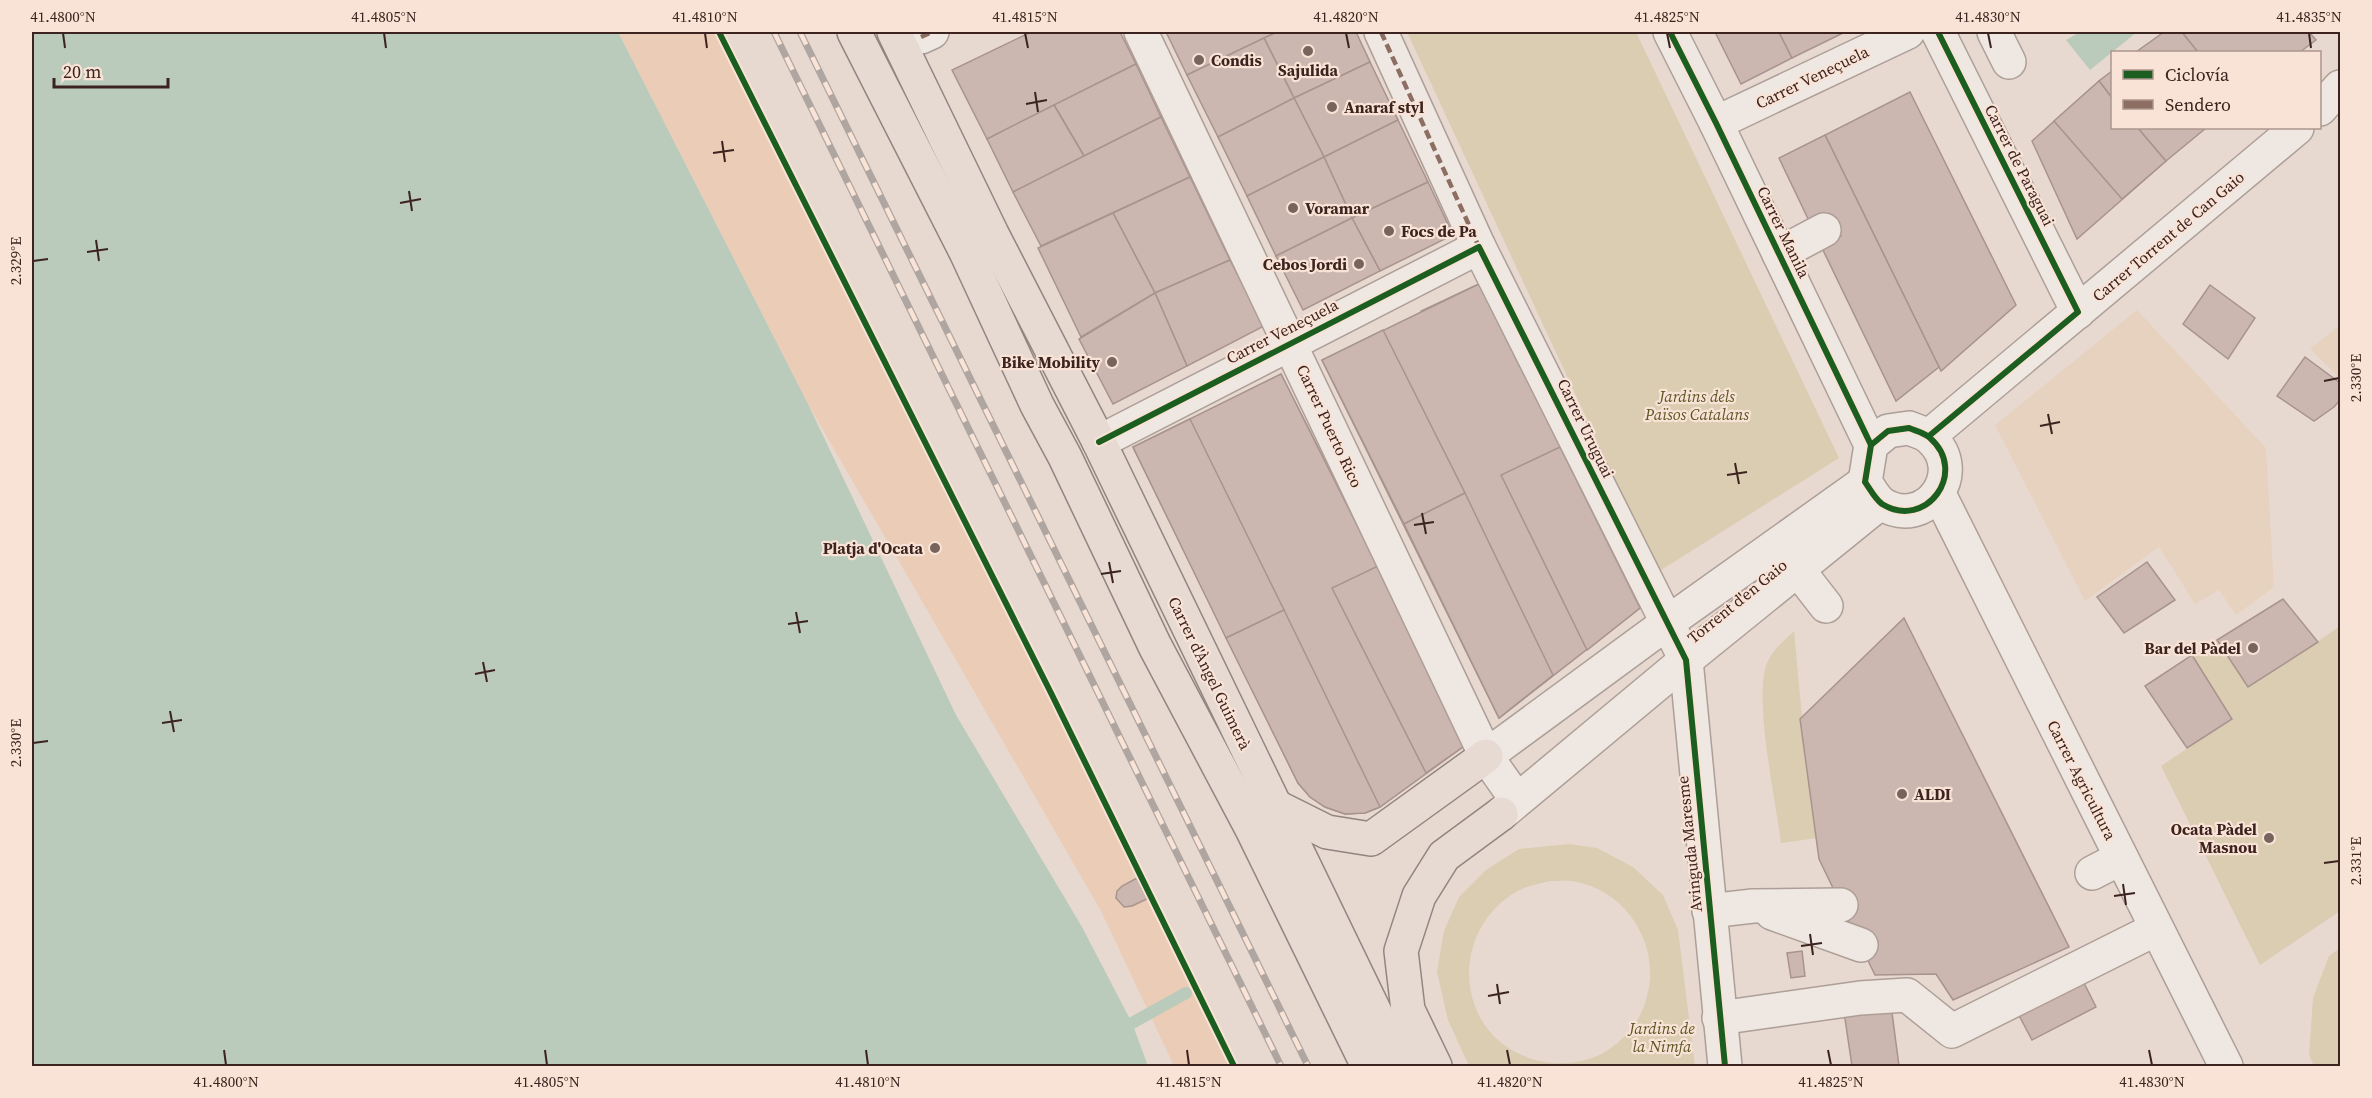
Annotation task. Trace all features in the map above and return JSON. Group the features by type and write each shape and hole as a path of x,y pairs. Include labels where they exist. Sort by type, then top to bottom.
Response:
{"main road":[{"name":"Carrer d'Àngel Guimerà","path":"856,32 966,252 1037,405 1065,458 1155,646 1252,829 1368,1066"},
{"name":"Carrer d'Àngel Guimerà","path":"916,33 1017,281 1099,442 1401,1066"},
{"path":"1273,805 1327,832 1371,838 1486,756"},
{"path":"1435,1066 1408,1010 1401,951 1419,896 1444,856 1509,807"}],"street":[{"name":"Carrer Puerto Rico","path":"1141,32 1509,807"},
{"name":"Carrer Uruguai","path":"1381,32 1479,247 1667,623"},
{"name":"Carrer Manila","path":"1670,32 1871,445"},
{"name":"Carrer Veneçuela","path":"1716,123 1908,32"},
{"name":"Carrer de Paraguai","path":"1938,32 2078,312"},
{"path":"1994,32 2009,62"},
{"path":"2321,108 2331,100 2340,87"},
{"name":"Carrer Torrent de Can Gaio","path":"1929,436 2296,129"},
{"path":"1779,254 1824,230"},
{"name":"Carrer Veneçuela","path":"1099,442 1289,342 1479,247"},
{"path":"1909,428 1929,436 1943,453 1946,474 1939,494 1922,508 1900,512 1873,492 1871,445 1888,431 1909,428"},
{"name":"Torrent d'en Gaio","path":"1486,756 1667,623 1873,492"},
{"name":"Torrent d'en Gaio","path":"1509,807 1798,570 1873,492"},
{"name":"Carrer Agricultura","path":"1939,494 2226,1066"},
{"path":"1798,570 1826,606"},
{"name":"Avinguda Maresme","path":"1667,623 1686,660 1725,1066"},
{"path":"2092,873 2121,858"},
{"path":"1710,911 1753,906 1841,905"},
{"path":"1753,906 1861,945"},
{"path":"1719,1018 1860,998 1907,995 1952,1031 2156,929"}],"shaded area":[{"path":"32,32 618,32 808,404 956,715 1082,927 1132,1023 1148,1066 32,1066"},
{"path":"2080,32 2137,32 2090,70 2066,40"},
{"path":"2137,310 2266,448 2274,587 2236,615 2219,590 2195,604 2159,547 2085,601 1995,425"},
{"path":"2340,325 2340,378 2310,349"}],"green space":[{"name":"Jardins dels Països Catalans","path":"1407,32 1636,32 1839,458 1658,572"},
{"name":"Ocata Pàdel Masnou","path":"2283,599 2317,642 2340,626 2340,911 2260,965 2161,766 2231,719 2192,655"},
{"path":"1794,631 1805,750 1817,838 1781,843 1764,725 1763,679 1772,654"},
{"name":"Jardins de la Nimfa","path":"1569,844 1597,848 1633,867 1663,895 1678,930 1695,1066 1469,1066 1448,1020 1437,972 1444,931 1459,897 1486,870 1519,849","holes":["1550,881 1577,882 1611,897 1635,923 1644,939 1649,956 1648,992 1643,1010 1634,1025 1608,1050 1590,1059 1570,1063 1551,1063 1531,1059 1513,1051 1497,1039 1484,1024 1470,989 1471,954 1484,922 1508,897 1524,888"]},
{"path":"2340,948 2340,1066 2314,1066 2309,1055 2313,998 2329,956"}],"sand":[{"name":"Platja d'Ocata","path":"618,32 717,32 1051,693 1234,1066 1174,1066 1101,911 808,404"}],"building":[{"path":"1031,32 1120,32 1136,64 987,139 952,70"},
{"name":"Condis","path":"1166,32 1277,32 1187,75"},
{"path":"1277,32 1356,32 1370,62 1294,98 1264,38"},
{"path":"1715,32 1779,32 1792,58 1741,84"},
{"path":"1779,32 1845,32 1792,58"},
{"path":"2164,32 2182,32 2197,51 2137,51"},
{"path":"2182,32 2309,32 2316,40 2301,51 2197,51"},
{"path":"1264,38 1294,98 1218,137 1187,75"},
{"path":"1370,62 1398,120 1324,157 1294,98"},
{"path":"1136,64 1161,117 1084,156 1054,105"},
{"path":"2111,72 2111,97 2099,81"},
{"path":"2099,81 2111,97 2111,129 2139,129 2166,161 2077,239 2032,141"},
{"path":"2099,81 2111,97 2111,129 2139,129 2166,161 2122,199 2054,121"},
{"path":"1910,92 2016,305 1941,371 1825,135"},
{"path":"1294,98 1324,157 1247,196 1218,137"},
{"path":"1054,105 1084,156 1013,192 987,139"},
{"path":"1161,117 1190,177 1041,246 1013,192"},
{"path":"1398,120 1428,182 1352,218 1324,157"},
{"path":"2139,129 2205,129 2166,161"},
{"path":"1825,135 1939,367 1896,401 1821,246 1841,236 1830,214 1811,225 1779,158"},
{"path":"1324,157 1352,218 1276,256 1247,196"},
{"path":"1190,177 1230,260 1155,293 1113,213"},
{"path":"1428,182 1453,235 1380,271 1352,218"},
{"path":"1113,213 1155,293 1081,337 1038,248"},
{"path":"1352,218 1380,271 1303,310 1276,256"},
{"path":"1230,260 1264,326 1187,366 1155,293"},
{"path":"1483,282 1560,447 1501,475 1421,311"},
{"path":"1483,282 1640,608 1499,718 1322,360"},
{"path":"2210,285 2255,318 2228,359 2183,324"},
{"path":"1155,293 1187,366 1113,404 1079,339"},
{"path":"1383,330 1465,493 1404,524 1322,360"},
{"path":"2305,357 2340,383 2340,400 2314,421 2277,396"},
{"path":"1281,374 1378,566 1332,588 1240,396"},
{"path":"1281,374 1467,744 1380,807 1365,813 1345,814 1325,807 1310,797 1298,783 1133,447"},
{"path":"1190,419 1284,610 1226,638 1133,447"},
{"path":"1560,447 1640,608 1587,650 1501,475"},
{"path":"1465,493 1553,675 1499,718 1404,524"},
{"path":"2147,562 2175,600 2124,633 2097,597"},
{"path":"1378,566 1467,744 1426,773 1332,588"},
{"path":"2283,599 2318,642 2248,687 2217,640"},
{"path":"1284,610 1380,807 1365,813 1345,814 1325,807 1310,797 1298,783 1226,638"},
{"name":"ALDI","path":"1904,618 2069,947 1953,1000 1936,974 1875,975 1819,859 1800,719"},
{"path":"2192,655 2232,719 2187,748 2145,686"},
{"path":"1137,878 1147,899 1124,907 1116,898 1117,891"},
{"path":"1802,951 1805,976 1791,978 1787,953"},
{"path":"2079,973 2096,1007 2032,1040 2014,1006"},
{"path":"1891,1005 1899,1066 1852,1066 1844,1012"}],"waterway":[{"name":"Torrent d'en Gaio","path":"1132,1023 1186,993"}],"railway":[{"path":"774,32 1281,1066"},
{"path":"800,32 1308,1066"}],"marked path":[{"path":"921,37 932,32"},
{"path":"1381,32 1479,247"}],"cycle path":[{"path":"719,32 1051,693 1234,1066"},
{"path":"1670,32 1871,445"},
{"path":"1929,436 2078,312 1938,32"},
{"path":"1099,442 1479,247 1686,660 1725,1066"},
{"path":"1909,428 1928,436 1941,452 1945,466 1944,481 1937,494 1927,504 1914,510 1898,510 1879,502 1865,482 1871,445 1888,431 1909,428"}],"place":[{"name":"Sajulida","path":"1308,51"},
{"name":"Condis","path":"1199,60"},
{"name":"Anaraf styl","path":"1332,107"},
{"name":"Voramar","path":"1293,208"},
{"name":"Focs de Pa","path":"1389,231"},
{"name":"Cebos Jordi","path":"1359,264"},
{"name":"Bike Mobility","path":"1112,362"},
{"name":"Platja d'Ocata","path":"935,548"},
{"name":"Bar del Pàdel","path":"2253,648"},
{"name":"ALDI","path":"1902,794"},
{"name":"Ocata Pàdel Masnou","path":"2269,838"}]}
